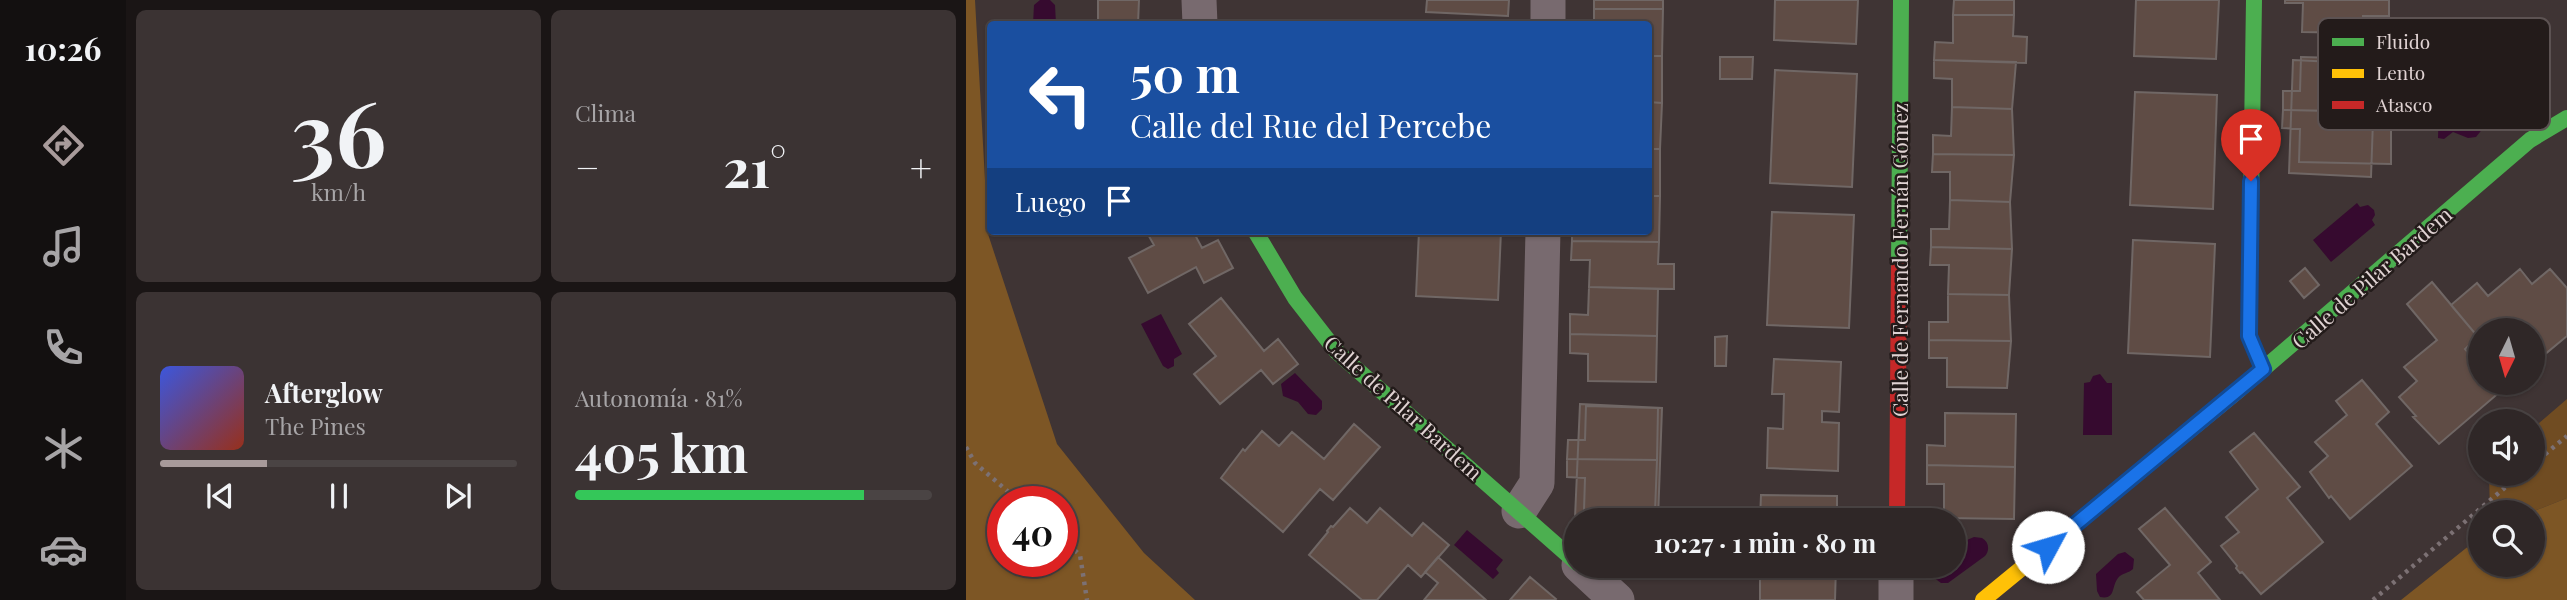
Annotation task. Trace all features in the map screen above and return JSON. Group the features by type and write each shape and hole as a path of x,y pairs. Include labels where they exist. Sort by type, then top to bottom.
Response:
{"street":[{"path":"1199,0 1200,21"},
{"path":"1548,0 1548,21"},
{"name":"Calle de Fernando Fernán Gómez","path":"1897,508 1901,0"},
{"path":"2254,0 2249,336 2263,369"},
{"name":"Calle de Pilar Bardem","path":"2550,128 2567,118"},
{"name":"Calle de Pilar Bardem","path":"1983,600 2263,369 2530,140 2547,130"},
{"name":"Calle de Pilar Bardem","path":"1257,235 1295,298 1337,352 1564,551"},
{"path":"1519,511 1538,483 1543,235"},
{"name":"Calle de Pilar Bardem","path":"1593,578 1617,600"},
{"path":"1896,578 1896,600"}],"path":[{"path":"2545,454 2567,436"},
{"path":"966,447 975,463 1002,486"},
{"path":"2373,600 2507,486"},
{"path":"1078,553 1087,600"}],"shaded area":[{"path":"966,0 975,0 987,235 1057,444 1144,553 1195,600 966,600"},
{"path":"1040,0 1050,0 1055,5 1056,21 1033,21 1034,5"},
{"path":"2438,130 2482,130 2476,137 2468,138 2453,132 2444,139 2438,138"},
{"path":"2357,203 2360,207 2368,205 2374,210 2372,220 2375,225 2331,262 2313,240"},
{"path":"1161,314 1182,354 1174,359 1174,366 1168,369 1163,366 1141,324"},
{"path":"1295,373 1322,401 1322,409 1316,415 1308,414 1298,402 1283,396 1281,384"},
{"path":"2100,374 2107,383 2112,383 2112,435 2083,435 2084,383"},
{"path":"2567,399 2567,498 2545,507 2545,500 2490,500 2489,486 2545,486 2545,418"},
{"path":"2567,498 2567,600 2401,600 2468,547 2468,577 2545,577 2545,507"},
{"path":"1467,530 1503,560 1496,569 1499,573 1493,579 1454,545"},
{"path":"1982,538 1988,549 1985,556 1966,570 1966,540"},
{"path":"2125,552 2134,559 2133,569 2118,578 2109,597 2100,597 2096,574 2118,554"},
{"path":"1934,578 1955,578 1948,583 1941,583"}],"building":[{"path":"1098,0 1139,0 1138,21 1098,21"},
{"path":"1427,0 1509,0 1508,16 1426,12"},
{"path":"1594,0 1663,0 1663,9 1594,9"},
{"path":"1775,0 1858,0 1856,44 1774,40"},
{"path":"1954,0 2014,0 2014,15 1953,15"},
{"path":"2136,0 2219,0 2216,59 2134,56"},
{"path":"2285,0 2389,0 2389,16 2318,18 2318,32 2302,32 2303,3 2285,3"},
{"path":"1594,9 1663,9 1662,56 1652,56 1652,21 1594,21"},
{"path":"1953,15 2014,15 2013,36 2027,37 2026,63 1934,60 1935,42 1953,43"},
{"path":"1652,56 1662,56 1662,103 1652,102"},
{"path":"1720,57 1753,57 1752,79 1720,79"},
{"path":"2301,57 2318,57 2318,111 2283,110 2283,91 2300,91"},
{"path":"1934,60 2016,62 2012,109 1952,107 1952,79 1934,78"},
{"path":"2293,60 2318,61 2318,130 2373,130 2371,177 2289,173"},
{"path":"1775,70 1857,74 1852,187 1770,183"},
{"path":"2135,92 2217,95 2213,209 2130,205"},
{"path":"1652,102 1662,103 1660,149 1652,149"},
{"path":"1952,107 2012,109 2014,155 1933,154 1933,135 1951,136"},
{"path":"2283,110 2318,111 2318,130 2391,130 2391,164 2299,162 2300,129 2282,128"},
{"path":"1652,149 1660,149 1660,196 1652,196"},
{"path":"1933,154 2014,155 2010,202 1950,200 1950,172 1932,172"},
{"path":"1652,196 1660,196 1659,242 1572,241 1572,235 1652,235"},
{"path":"1950,200 2010,202 2012,249 1931,247 1931,229 1949,229"},
{"path":"1772,212 1854,215 1849,328 1767,325"},
{"path":"1148,235 1195,235 1202,248 1218,240 1233,268 1204,283 1196,267 1148,293 1129,258 1154,245"},
{"path":"1419,235 1501,235 1498,300 1416,296"},
{"path":"2133,240 2215,244 2210,357 2128,353"},
{"path":"1572,241 1659,242 1658,264 1674,264 1674,289 1589,287 1590,260 1571,260"},
{"path":"1931,247 2012,249 2009,295 1948,294 1949,265 1930,265"},
{"path":"2305,268 2319,285 2304,298 2290,281"},
{"path":"2520,269 2532,284 2550,269 2567,288 2567,336 2545,354 2545,318 2468,318 2468,325 2451,305 2477,283 2488,296"},
{"path":"2432,282 2468,325 2468,346 2465,349 2468,352 2468,396 2495,396 2480,409 2468,409 2468,419 2439,444 2413,417 2416,416 2399,397 2417,381 2404,367 2437,340 2407,304"},
{"path":"1589,287 1658,289 1657,336 1570,334 1570,314 1588,315"},
{"path":"1948,294 2009,295 2011,341 1929,340 1929,322 1948,322"},
{"path":"1221,298 1264,351 1278,339 1298,364 1273,384 1261,370 1220,404 1194,374 1216,356 1189,324"},
{"path":"1570,334 1657,336 1656,382 1588,381 1588,354 1570,353"},
{"path":"1727,336 1726,366 1715,366 1715,337"},
{"path":"1929,340 2011,341 2007,388 1947,387 1947,358 1929,358"},
{"path":"1774,359 1841,362 1839,412 1822,411 1822,422 1839,423 1838,471 1767,468 1768,428 1783,429 1784,394 1772,394"},
{"path":"2362,380 2389,412 2376,424 2412,466 2350,519 2331,496 2329,498 2310,472 2328,456 2315,442 2347,415 2336,401"},
{"path":"1580,404 1662,408 1658,508 1575,508"},
{"path":"1586,406 1658,408 1657,460 1567,459 1568,440 1585,440"},
{"path":"1945,413 2016,414 2015,467 1927,465 1927,445 1945,446"},
{"path":"1354,424 1380,447 1333,500 1320,489 1283,532 1221,478 1243,449 1245,451 1262,431 1279,446 1292,432 1324,459"},
{"path":"2254,433 2300,487 2287,498 2323,542 2261,594 2242,572 2240,573 2221,546 2239,532 2226,517 2258,489 2230,452"},
{"path":"1567,459 1657,460 1655,508 1584,508 1585,478 1567,477"},
{"path":"1927,465 2015,467 2014,519 1966,518 1966,508 1944,508 1944,484 1927,484"},
{"path":"1761,495 1837,496 1837,508 1760,508"},
{"path":"1350,508 1367,523 1380,508 1412,536 1423,523 1449,545 1421,577 1408,565 1377,600 1362,600 1309,555 1331,526 1333,527"},
{"path":"2165,508 2211,562 2198,573 2220,600 2144,600 2137,592 2170,565 2139,529"},
{"path":"1438,557 1486,600 1424,600 1438,583 1425,572"},
{"path":"1530,577 1556,599 1510,600"},
{"path":"1760,578 1836,578 1835,600 1760,600"}],"traffic: fast":[{"path":"1899,267 1901,0"},
{"path":"2254,0 2249,336 2264,369"},
{"path":"2550,128 2567,118"},
{"path":"2240,389 2530,140 2547,130"},
{"path":"1257,235 1295,298 1337,352 1564,552"}],"traffic: slow":[{"path":"1983,600 2240,389"}],"traffic: jam":[{"path":"1897,508 1899,267"}],"route":[{"path":"2048,547 2263,369 2249,336 2251,181"}]}
